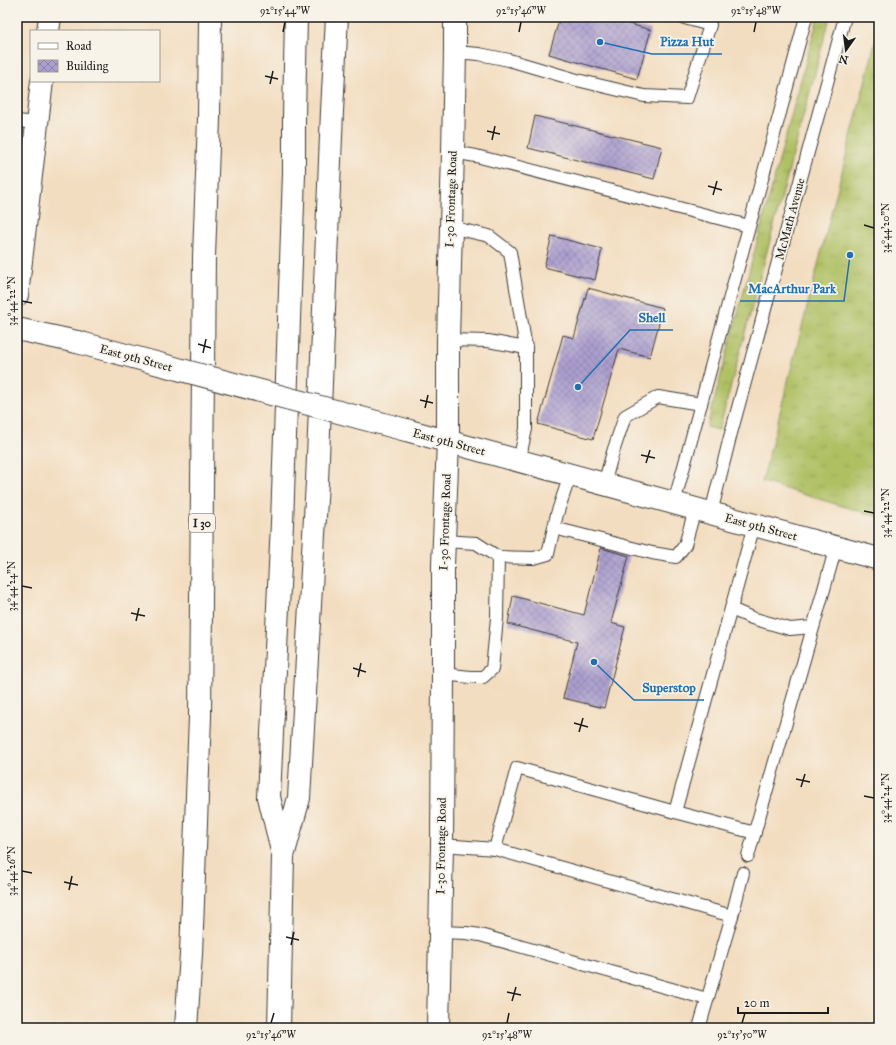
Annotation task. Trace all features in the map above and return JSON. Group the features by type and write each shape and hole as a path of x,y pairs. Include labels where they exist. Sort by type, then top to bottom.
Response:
{"main road":[{"path":"48,30 50,17"},
{"name":"I 30","path":"186,1028 191,954 200,717 204,256 209,119 210,17"},
{"path":"284,856 269,797 282,523 294,182 296,17"},
{"path":"279,1028 284,856 299,798 317,482 337,17"},
{"name":"I-30 Frontage Road","path":"438,1028 442,846 442,565 448,442 448,340 455,17"},
{"path":"17,295 27,122 42,82"},
{"name":"East 9th Street","path":"17,329 77,342 879,559"}],"lane":[{"path":"455,52 479,54 509,60 577,80 644,96 688,98 710,25 681,17"},
{"path":"674,503 806,17"},
{"name":"McMath Avenue","path":"554,528 652,553 676,557 685,545 703,511 730,437 845,17"},
{"path":"453,152 484,158 749,226"},
{"path":"450,227 489,236 510,252 526,348 526,429 519,461"},
{"path":"448,340 488,341 526,348"},
{"path":"604,484 625,416 658,397 701,404"},
{"path":"443,541 476,544 498,557 534,558 548,554 570,475"},
{"path":"675,812 754,525"},
{"path":"748,856 836,547"},
{"path":"443,674 483,677 492,669 497,618 498,557"},
{"path":"731,609 752,618 790,629 813,627"},
{"path":"495,849 517,768 755,833"},
{"path":"442,846 495,849 732,916"},
{"path":"699,1028 743,873"},
{"path":"440,932 480,935 707,999"}],"green space":[{"path":"818,17 830,17 719,430 707,427"},
{"path":"879,28 879,517 762,482"}],"building":[{"path":"560,17 631,17 629,24 651,30 637,79 549,54"},
{"path":"535,116 662,147 654,179 528,148"},
{"path":"552,236 602,249 595,280 544,267"},
{"path":"588,288 663,308 650,357 619,349 593,439 538,424 563,335 574,338"},
{"path":"601,548 629,556 611,623 625,627 604,708 563,698 577,642 508,624 513,596 584,615"}],"place":[{"name":"Pizza Hut","path":"600,42"},
{"name":"MacArthur Park","path":"850,255"},
{"name":"Shell","path":"578,387"},
{"name":"Superstop","path":"594,662"}]}
